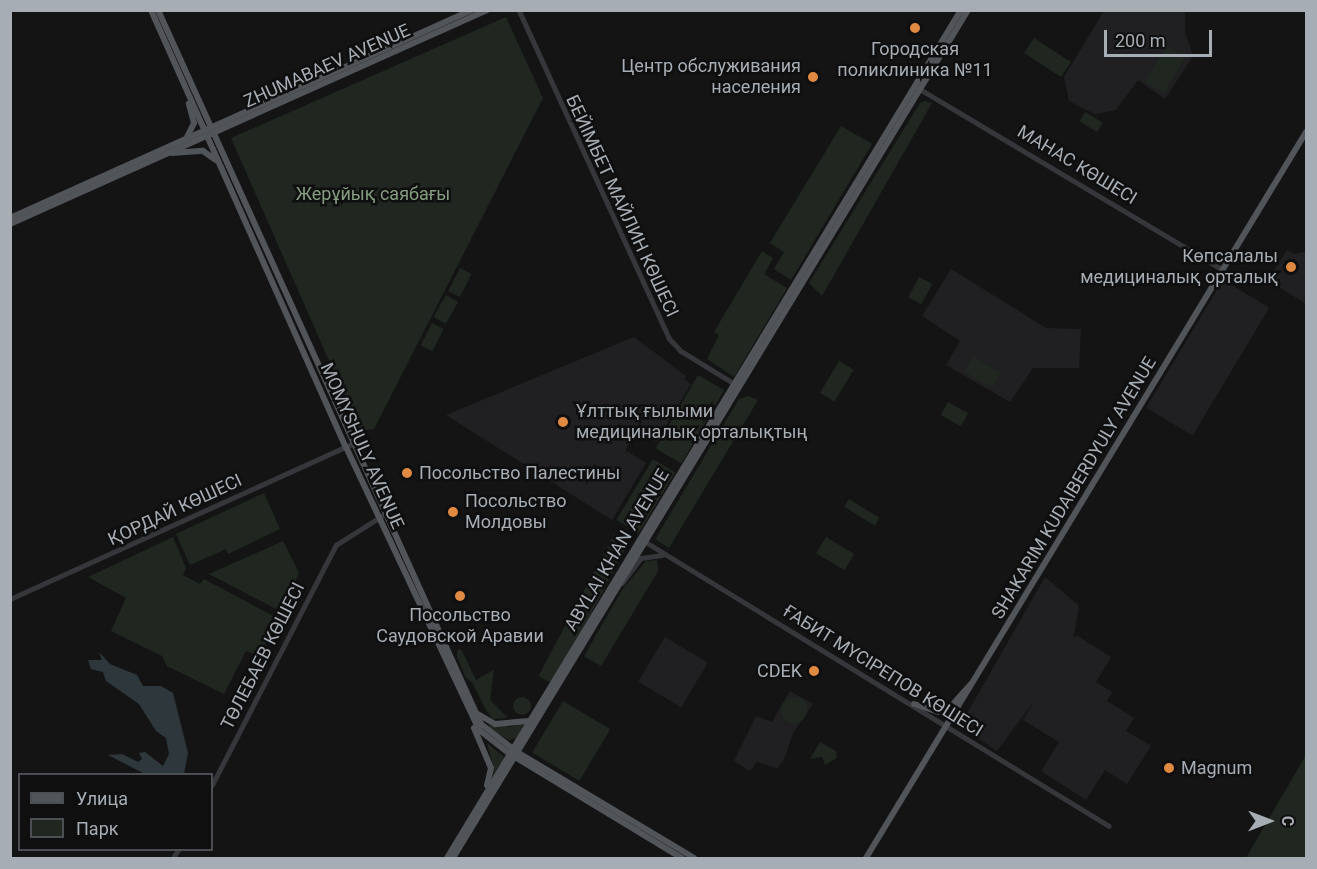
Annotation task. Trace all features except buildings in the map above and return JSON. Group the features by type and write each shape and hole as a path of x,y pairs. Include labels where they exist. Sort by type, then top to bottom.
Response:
{"main road":[{"name":"MOMYSHULY AVENUE","path":"151,10 208,133 219,164 472,714 485,737 514,753"},
{"name":"MOMYSHULY AVENUE","path":"158,10 208,133 349,446"},
{"name":"ZHUMABAEV AVENUE","path":"10,224 169,153 472,10"},
{"name":"ZHUMABAEV AVENUE","path":"10,218 487,10"},
{"name":"ABYLAI KHAN AVENUE","path":"919,88 961,10"},
{"name":"ABYLAI KHAN AVENUE","path":"453,858 514,753 529,722 644,541 968,10"},
{"path":"186,140 194,123 188,94"},
{"name":"SHAKARIM KUDAIBERDYULY AVENUE","path":"866,858 1306,132"},
{"path":"169,153 203,151 219,164"},
{"name":"ABYLAI KHAN AVENUE","path":"447,858 618,587 644,541"},
{"path":"915,704 944,714 973,682"},
{"path":"472,714 495,724 529,722"},
{"path":"472,714 491,775 474,814"},
{"path":"514,753 682,858"},
{"path":"514,753 694,858"}],"street":[{"name":"БЕЙІМБЕТ МАЙЛИН КӨШЕСІ","path":"519,10 664,329 681,351 738,385"},
{"name":"МАНАС КӨШЕСІ","path":"919,88 1223,270"},
{"name":"ҚОРДАЙ КӨШЕСІ","path":"10,599 349,446"},
{"name":"ТӨЛЕБАЕВ КӨШЕСІ","path":"213,783 341,540 381,516"},
{"name":"ҒАБИТ МҮСІРЕПОВ КӨШЕСІ","path":"644,541 915,704 1109,826"},
{"path":"618,587 641,558 656,554 670,557"}],"shaded area":[{"path":"1104,11 1185,11 1185,32 1193,56 1165,99 1138,80 1116,110 1095,114 1069,101 1064,77"},
{"name":"Көпсалалы медициналық орталық","path":"1287,250 1295,254 1306,251 1306,304 1268,280"},
{"path":"951,269 1046,328 1081,329 1079,368 1033,368 1010,402 946,365 960,341 922,316"},
{"path":"1223,280 1269,308 1193,436 1146,408"},
{"name":"Ұлттық ғылыми медициналық орталықтың","path":"634,337 686,376 684,379 691,384 656,442 638,430 625,450 646,463 612,520 446,415"},
{"path":"1045,577 1079,606 1073,640 1076,635 1111,657 1096,682 1112,692 1107,701 1134,718 1126,731 1151,746 1127,784 1105,770 1086,800 1041,771 1059,742 1023,720 1034,701 997,751 960,726"},
{"path":"665,637 708,663 681,707 638,682"},
{"path":"99,652 110,664 137,675 143,686 161,686 173,693 188,753 184,773 143,773 108,755 122,754 138,762 142,759 139,753 145,752 163,766 169,754 166,738 156,731 139,704 106,681 103,672 91,669 88,660 102,660"},
{"path":"790,691 813,704 793,733 784,760 777,768 757,762 750,771 734,761 756,716 772,722"}],"green space":[{"name":"Жерұйық саябағы","path":"506,17 543,98 374,429 360,431 231,138"},
{"path":"1034,38 1071,62 1061,77 1024,53"},
{"path":"1167,46 1185,57 1163,93 1145,82"},
{"path":"925,101 932,103 822,296 809,283 920,103"},
{"path":"1085,112 1103,123 1097,132 1079,121"},
{"path":"841,126 872,144 791,280 774,269 784,252 770,243"},
{"path":"762,251 773,258 764,274 787,288 734,377 707,359 719,335 714,332"},
{"path":"460,268 472,274 460,297 448,291"},
{"path":"919,277 932,284 921,304 908,297"},
{"path":"446,295 458,302 446,324 434,317"},
{"path":"432,323 444,329 432,351 421,345"},
{"path":"973,357 1001,373 992,388 964,372"},
{"path":"839,361 854,370 835,401 820,393"},
{"path":"698,375 724,390 681,464 656,449"},
{"path":"748,396 758,400 669,548 656,540 657,536 739,399"},
{"path":"948,402 968,413 961,426 941,415"},
{"path":"653,459 675,472 639,533 616,520"},
{"path":"264,493 280,529 228,554 226,549 190,565 176,534"},
{"path":"849,499 880,518 875,526 844,507"},
{"path":"614,534 629,542 553,684 538,676"},
{"path":"173,537 186,568 183,575 200,584 204,579 279,619 259,656 246,651 224,694 167,666 162,656 111,631 126,598 88,577"},
{"path":"826,537 854,554 845,570 816,553"},
{"path":"283,541 299,573 282,612 209,574"},
{"path":"657,560 658,571 601,666 584,656 622,590 646,561"},
{"path":"461,649 476,680 494,670 490,700 508,718 493,719 486,710 472,682 466,678 457,657 457,650"},
{"path":"522,697 528,700 531,706 528,712 522,715 516,712 513,706 516,700"},
{"path":"794,697 804,700 807,710 804,720 794,723 784,720 781,710 784,700"},
{"path":"563,701 610,729 579,781 532,752"},
{"path":"488,722 509,727 522,724 523,727 516,738 509,740 490,729"},
{"path":"820,742 836,751 837,758 825,765 822,757 810,759"},
{"path":"487,743 505,758 493,778 494,769"},
{"path":"1306,755 1306,858 1246,858"}],"place":[{"name":"Городская поликлиника №11","path":"915,28"},
{"name":"Центр обслуживания населения","path":"813,77"},
{"name":"Көпсалалы медициналық орталық","path":"1291,267"},
{"name":"Ұлттық ғылыми медициналық орталықтың","path":"563,422"},
{"name":"Посольство Палестины","path":"407,473"},
{"name":"Посольство Молдовы","path":"453,512"},
{"name":"Посольство Саудовской Аравии","path":"460,596"},
{"name":"CDEK","path":"814,671"},
{"name":"Magnum","path":"1169,768"}]}
